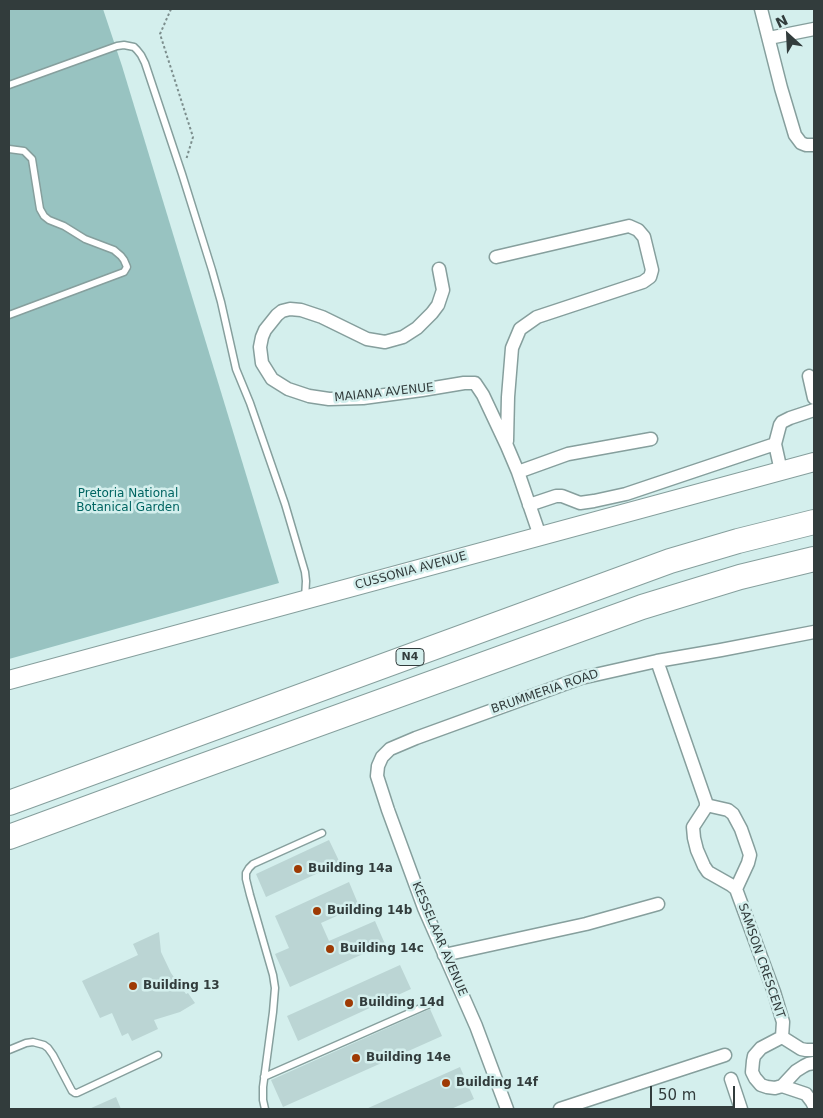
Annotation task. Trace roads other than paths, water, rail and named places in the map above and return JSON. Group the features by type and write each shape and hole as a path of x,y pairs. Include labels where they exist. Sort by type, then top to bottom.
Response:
{"highway":[{"name":"N4","path":"9,803 670,561 738,541 814,522"},
{"path":"9,838 172,777 655,603 740,577 814,559"}],"main road":[{"name":"CUSSONIA AVENUE","path":"9,680 814,462"}],"street":[{"path":"761,9 792,128 800,143 814,145"},
{"path":"768,38 814,30"},
{"path":"496,257 629,226 638,230 644,237 652,270 650,277 643,282 536,317 520,329 512,348 507,446"},
{"name":"MAIANA AVENUE","path":"439,269 443,290 438,305 417,328 403,337 385,342 367,339 322,317 301,310 290,309 276,315 265,330 260,347 262,363 272,379 288,389 309,396 329,399 363,398 475,383 484,394 507,446 540,536"},
{"path":"809,376 814,398"},
{"path":"781,471 775,444 780,425 790,418 814,410"},
{"path":"518,472 568,454 651,439"},
{"path":"529,505 556,496 562,496 580,503 626,494 775,444"},
{"name":"BRUMMERIA ROAD","path":"378,766 382,757 390,749 581,678 658,661 814,632"},
{"path":"658,661 703,790 706,805"},
{"name":"KESSELAAR AVENUE","path":"378,766 378,780 424,908 476,1026 507,1109"},
{"name":"SAMSON CRESCENT","path":"736,888 748,863 750,856 748,849 733,814 728,810 706,805 693,827 697,850 708,872 736,888 774,992 783,1022 782,1037 801,1049 810,1050"},
{"path":"444,955 586,924 658,904"},
{"path":"782,1037 761,1048 754,1056 752,1072 761,1085 775,1088 782,1086 796,1071 808,1064 814,1063"},
{"path":"560,1109 725,1054"},
{"path":"731,1079 741,1109"},
{"path":"782,1086 806,1094 814,1106"}],"lane":[{"path":"9,85 110,48 124,45 138,50 145,63 182,174 221,302 236,369 250,403 302,559 306,581 305,600"},
{"path":"9,149 24,151 32,159 40,210 44,216 81,237 114,250 121,256 127,267 124,272 9,314"},
{"path":"265,1109 262,1093 274,1012 275,988 250,895 246,873 253,864 322,833"},
{"path":"264,1077 432,1003"},
{"path":"9,1050 26,1043 33,1042 44,1045 53,1055 74,1093 158,1055"}],"place":[{"name":"Building 14a","path":"298,869"},
{"name":"Building 14b","path":"317,911"},
{"name":"Building 14c","path":"330,949"},
{"name":"Building 13","path":"133,986"},
{"name":"Building 14d","path":"349,1003"},
{"name":"Building 14e","path":"356,1058"},
{"name":"Building 14f","path":"446,1083"}],"park label":[{"name":"Pretoria National Botanical Garden","path":"128,501"}]}
